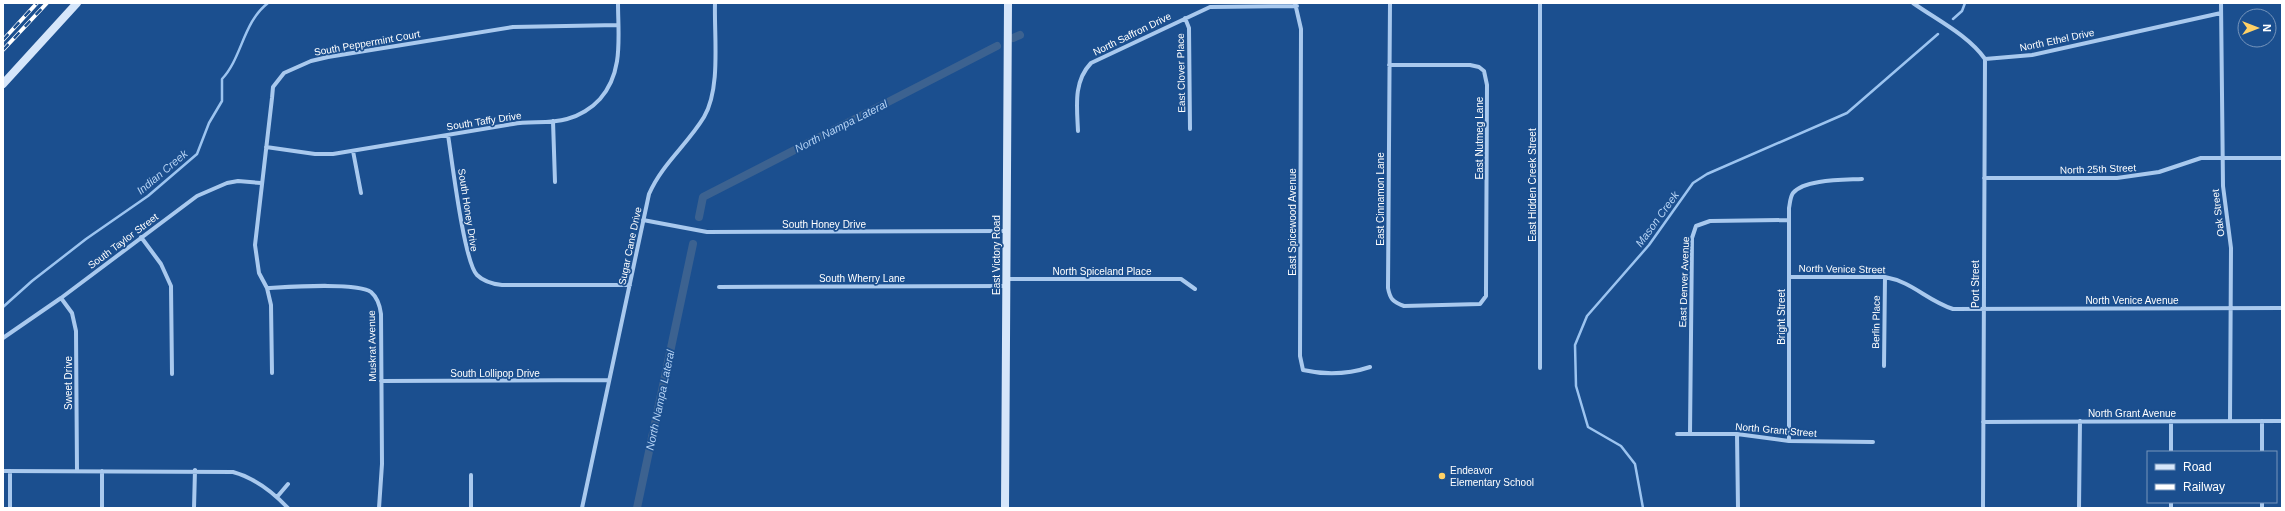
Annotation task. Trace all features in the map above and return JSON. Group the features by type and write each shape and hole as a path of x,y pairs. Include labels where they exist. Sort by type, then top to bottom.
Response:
{"street":[{"path":"3,84 77,3"},
{"name":"South Taffy Drive","path":"266,147 325,154 353,151 515,124 553,121 573,117 589,109 600,99 610,86 616,72 618,56 618,3"},
{"name":"Sugar Cane Drive","path":"582,508 643,220 655,179 696,128 710,105 714,77 715,3"},
{"name":"East Victory Road","path":"1005,508 1008,3"},
{"name":"East Cinnamon Lane","path":"1390,3 1389,296 1394,303 1404,306 1474,306 1483,301"},
{"name":"East Hidden Creek Street","path":"1540,3 1540,368"},
{"path":"1913,3 1965,39 1978,50 1985,59"},
{"name":"Oak Street","path":"2221,3 2223,186 2231,248 2230,421"},
{"name":"North Saffron Drive","path":"1078,131 1079,83 1084,71 1091,63 1210,7 1297,4"},
{"name":"East Spicewood Avenue","path":"1297,4 1301,29 1300,356 1303,370 1317,373 1355,372 1370,367"},
{"name":"North Ethel Drive","path":"1985,59 2032,55 2221,13"},
{"name":"East Clover Place","path":"1185,18 1189,28 1190,129"},
{"name":"South Peppermint Court","path":"272,372 271,305 267,288 259,273 255,245 273,88 284,73 311,61 328,57 513,27 618,25"},
{"name":"Port Street","path":"1983,508 1985,59"},
{"name":"East Nutmeg Lane","path":"1389,65 1470,65 1479,67 1484,71 1487,85 1486,296 1483,301"},
{"path":"553,121 555,182"},
{"name":"South Honey Drive","path":"448,135 468,256 477,275 491,284 502,285 630,285"},
{"path":"353,151 361,193"},
{"name":"North 25th Street","path":"1984,178 2117,178 2152,174 2200,158 2282,158"},
{"name":"Bright Street","path":"1789,441 1789,220 1792,194 1799,188 1810,184 1862,179"},
{"name":"South Taylor Street","path":"3,338 61,298 196,196 211,188 238,181 261,183"},
{"name":"South Honey Drive","path":"643,220 707,232 1006,231"},
{"name":"East Denver Avenue","path":"1690,434 1692,238 1696,226 1710,221 1789,220"},
{"path":"141,237 167,275 171,286 172,374"},
{"name":"North Venice Street","path":"1789,277 1885,277 1898,279 1913,286 1936,303 1953,308 1983,308"},
{"name":"Berlin Place","path":"1884,366 1885,277"},
{"name":"North Spiceland Place","path":"1006,282 1181,279 1195,289"},
{"name":"South Wherry Lane","path":"719,287 1006,282"},
{"name":"Muskrat Avenue","path":"267,288 355,287 371,292 377,299 381,314 382,464 379,508"},
{"name":"Sweet Drive","path":"61,298 72,313 76,331 77,471"},
{"name":"North Venice Avenue","path":"1983,308 2282,308"},
{"name":"South Lollipop Drive","path":"381,381 609,380"},
{"path":"2079,508 2080,421"},
{"path":"2171,421 2171,451"},
{"path":"2262,421 2262,451"},
{"name":"North Grant Avenue","path":"1983,422 2282,421"},
{"name":"North Grant Street","path":"1677,434 1737,434 1789,441 1873,442"},
{"path":"1737,434 1738,508"},
{"path":"194,470 194,508"},
{"path":"3,471 220,470 247,476 277,497 288,508"},
{"path":"10,471 10,508"},
{"path":"102,471 102,508"},
{"path":"471,475 471,508"},
{"path":"277,497 288,484"}],"waterway":[{"name":"Indian Creek","path":"3,307 32,281 86,239 148,196 197,154 209,123 222,101 222,79 234,61 253,20 268,3"},
{"name":"Mason Creek","path":"1953,19 1962,11 1965,3"},
{"name":"Mason Creek","path":"1643,508 1635,464 1621,446 1588,427 1576,386 1575,345 1587,316 1649,245 1693,183 1707,174 1847,113 1938,34"},
{"name":"North Nampa Lateral","path":"1013,38 1020,35"},
{"name":"North Nampa Lateral","path":"699,217 703,197 997,46"},
{"name":"North Nampa Lateral","path":"637,508 693,244"}],"railway":[{"path":"3,40 37,3"},
{"path":"3,50 47,3"}],"place":[{"name":"Endeavor Elementary School","path":"1442,476"}]}
